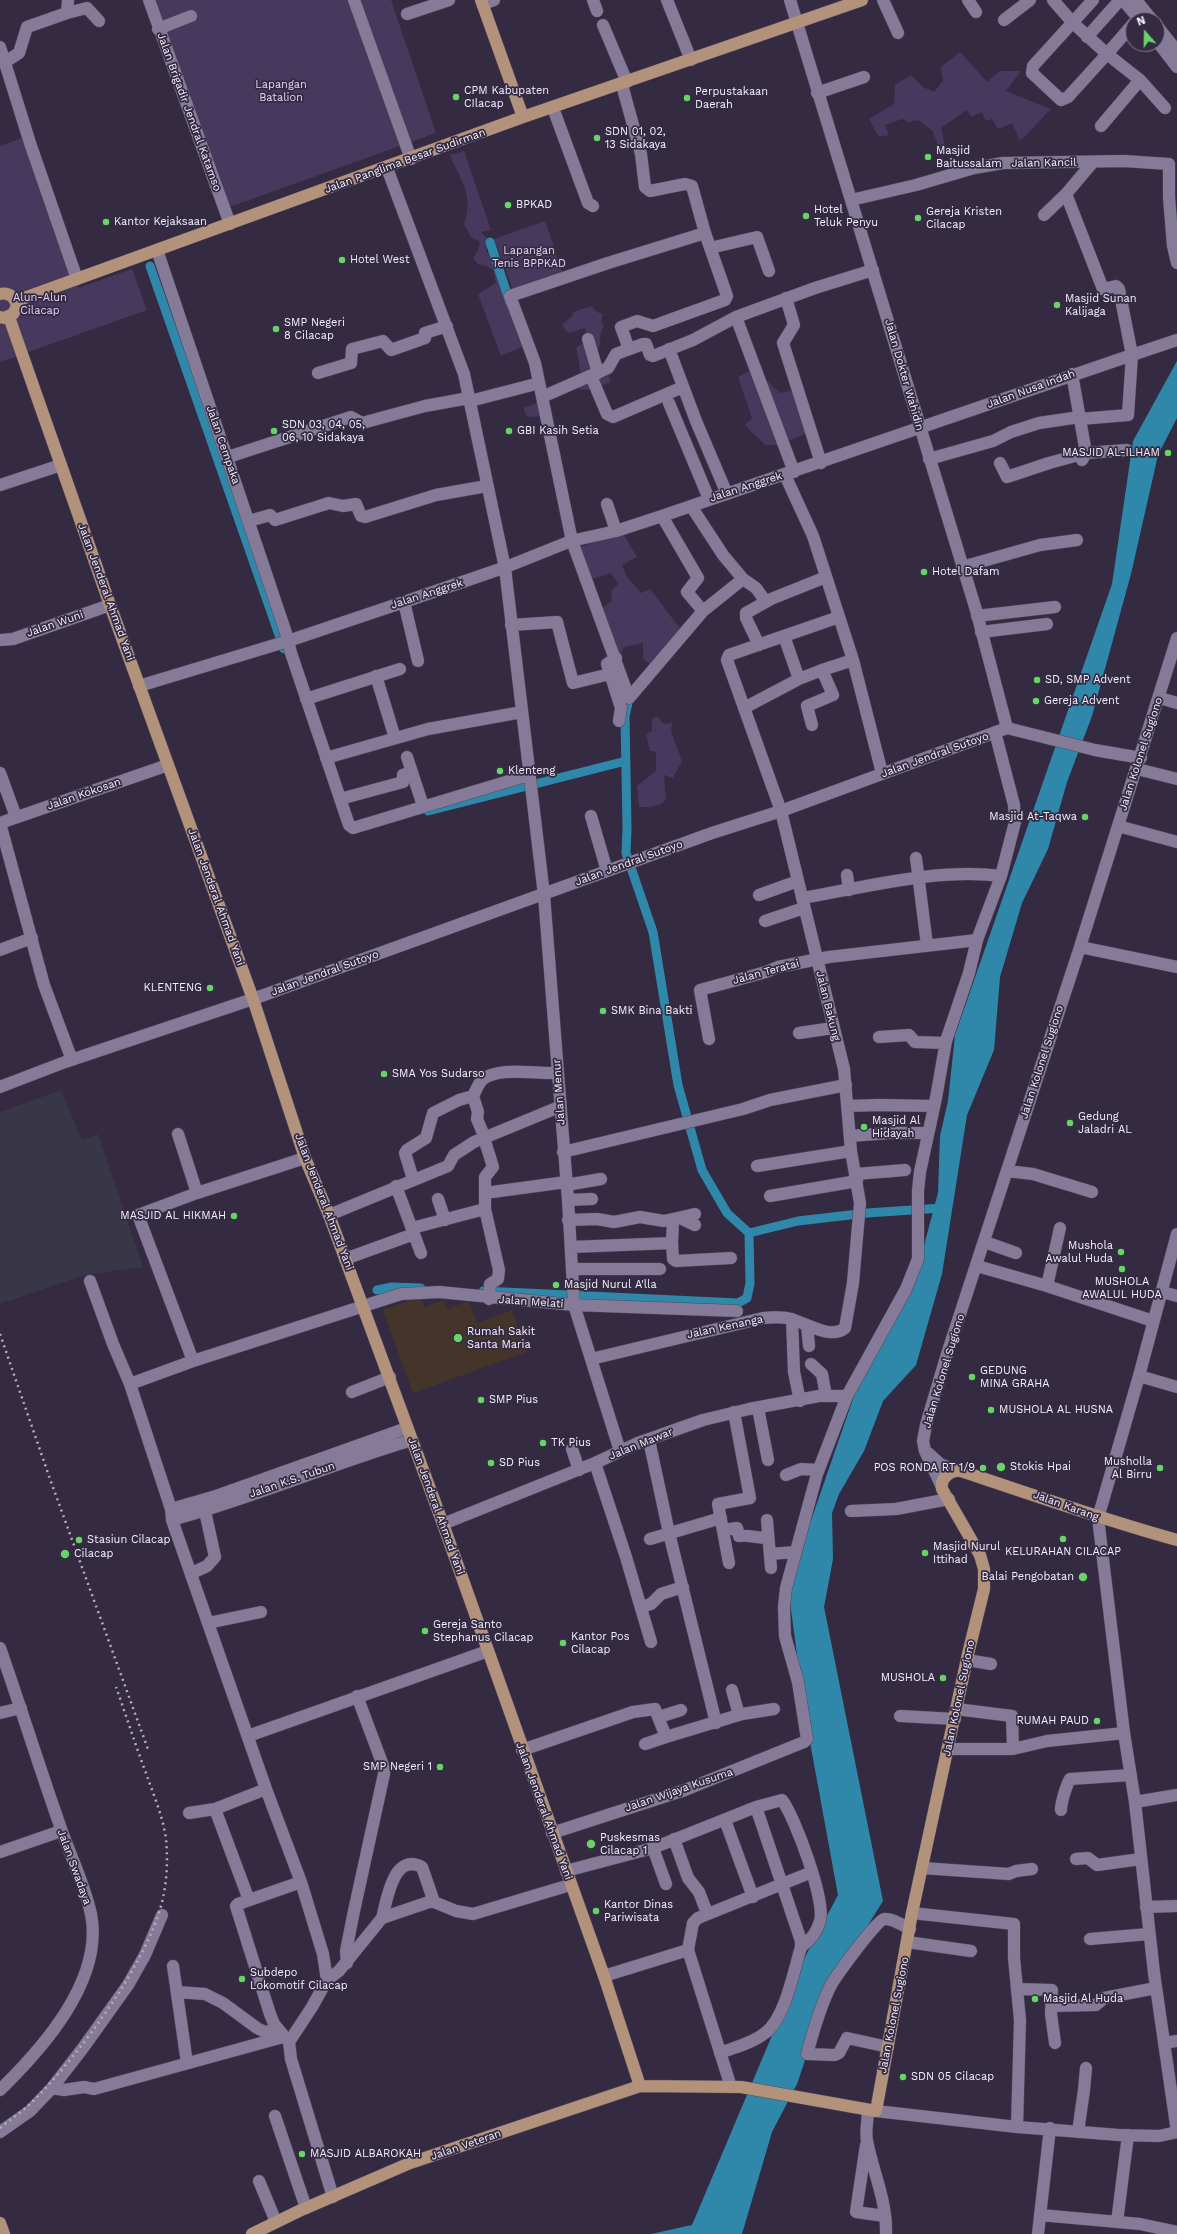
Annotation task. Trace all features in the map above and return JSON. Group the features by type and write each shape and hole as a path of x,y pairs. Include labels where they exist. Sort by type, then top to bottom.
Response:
{"main road":[{"name":"Jalan Panglima Besar Sudirman","path":"16,301 387,168 523,117 624,84 862,0"},
{"path":"486,1 523,117"},
{"path":"0,294 10,295 16,301 16,311 4,317"},
{"name":"Jalan Jenderal Ahmad Yani","path":"4,317 61,464 139,686 253,999 305,1158 329,1216 444,1524 522,1750 604,1976 640,2086"},
{"path":"941,1485 948,1474 956,1470"},
{"name":"Jalan Karang","path":"956,1470 1044,1497 1098,1518 1177,1540"},
{"name":"Jalan Kolonel Sugiono","path":"872,2110 888,2047 912,1913 984,1589 984,1569 976,1545 941,1485"},
{"name":"Jalan Veteran","path":"252,2234 306,2208 410,2163 640,2086 736,2087 794,2095 872,2110"},
{"path":"0,2223 4,2234"}],"street":[{"path":"67,13 68,0"},
{"name":"Jalan Brigadir Jendral Katamso","path":"149,0 230,224"},
{"path":"354,0 411,159"},
{"path":"407,14 449,0"},
{"path":"668,0 691,60"},
{"name":"Jalan Dokter Wahidin","path":"790,0 796,24 873,270 919,428 977,616 1001,730 1015,814 1001,876 977,940 969,973 945,1043 918,1191 918,1259 912,1276 847,1396 818,1470 786,1588 784,1621 785,1636 798,1682 807,1734 807,1739 804,1742"},
{"path":"883,0 898,33"},
{"path":"968,0 976,12"},
{"path":"1004,20 1030,0"},
{"path":"1053,0 1087,37 1140,80 1165,108"},
{"path":"1093,0 1032,69 1034,76 1058,99 1065,100 1125,34"},
{"path":"1087,37 1120,0"},
{"path":"1123,0 1131,12"},
{"path":"1136,0 1146,12"},
{"path":"5,62 19,53 28,27 67,13 87,8 99,21"},
{"path":"158,28 191,16"},
{"path":"603,25 624,84 641,154 645,187 650,191 690,184 727,298 653,326 637,321 621,327 629,349"},
{"path":"1165,36 1177,51"},
{"path":"0,48 30,143 77,279"},
{"path":"1165,51 1177,67"},
{"path":"817,93 864,77"},
{"path":"1101,126 1140,80"},
{"path":"553,108 588,203 593,206"},
{"name":"Jalan Kancil","path":"851,200 984,166 1003,163 1124,161 1173,162"},
{"path":"1044,215 1066,194 1093,162"},
{"path":"1173,162 1173,246 1177,263"},
{"name":"Jalan Menur","path":"387,168 448,326 464,374 505,568 529,779 544,894 559,1108 568,1200 574,1304"},
{"path":"929,459 993,441 1010,432 1039,423 1128,414 1131,349 1119,289 1116,286 1105,290 1102,288 1066,194"},
{"path":"569,542 542,396 510,296 608,263 705,233"},
{"path":"710,248 757,237 769,271"},
{"name":"Jalan Cempaka","path":"157,250 249,521 284,642 306,699 348,825 351,828 423,806"},
{"path":"542,396 594,374 611,365 616,354 629,349 644,344 650,355 653,356 693,340 736,317 786,298 873,270"},
{"path":"786,298 794,325 783,343 821,463"},
{"path":"736,317 854,660 882,773"},
{"path":"318,373 351,363 352,349 383,341 391,350 425,338 425,333 448,326"},
{"path":"588,339 594,374 607,414 613,417 683,387"},
{"name":"Jalan Nusa Indah","path":"919,428 1072,374 1131,349 1177,340"},
{"path":"669,349 727,494"},
{"path":"532,365 532,385 569,542 612,663 625,705"},
{"path":"1072,374 1080,418 1084,457"},
{"path":"228,457 351,416 362,423 425,406 470,399 532,385"},
{"path":"669,403 709,499"},
{"name":"Jalan Anggrek","path":"139,686 284,642 505,568 569,542 616,531 821,463 919,428"},
{"path":"1000,463 1007,477 1049,462 1127,450"},
{"path":"0,485 61,464"},
{"path":"249,521 269,515 275,520 331,502 343,506 356,504 361,516 365,517 436,495 487,486"},
{"path":"607,504 616,531"},
{"path":"691,506 724,555 743,579 756,588 766,602"},
{"path":"662,516 698,578 686,592 703,611"},
{"path":"962,567 1040,545 1077,540"},
{"path":"826,577 766,602 745,615 759,645 839,617"},
{"path":"619,721 625,705 703,611 743,579"},
{"path":"404,602 418,661"},
{"name":"Jalan Wuni","path":"0,640 13,639 110,605"},
{"path":"977,616 1055,607"},
{"path":"511,625 557,622 573,683 612,663"},
{"path":"981,632 1047,624"},
{"path":"784,636 799,679"},
{"name":"Jalan Kolonel Sugiono","path":"941,1485 923,1441 928,1417 947,1354 985,1242 1139,764 1177,638"},
{"name":"Jalan Bakung","path":"759,645 730,655 727,658 781,810 833,1028 846,1085 851,1150 860,1203 859,1221"},
{"path":"744,708 799,679 854,660"},
{"path":"306,699 400,669"},
{"path":"812,725 806,706 833,695 822,670"},
{"path":"376,676 395,738"},
{"path":"1160,698 1177,703"},
{"path":"326,758 428,729 522,712"},
{"path":"1001,730 1045,738 1095,750 1139,764 1177,779"},
{"name":"Jalan Jendral Sutoyo","path":"0,1087 72,1060 253,999 629,862 781,810 1001,730"},
{"path":"407,757 423,806 529,779"},
{"name":"Jalan Kokosan","path":"0,823 168,765"},
{"path":"340,799 403,782 403,775 412,772"},
{"path":"0,774 16,817"},
{"path":"591,816 607,871"},
{"path":"0,823 44,985 72,1060"},
{"path":"1118,826 1177,842"},
{"path":"916,858 927,945"},
{"path":"765,921 803,903 849,890 919,879 980,874 1001,876"},
{"path":"847,875 849,890"},
{"path":"759,895 798,881"},
{"path":"1,947 32,938"},
{"name":"Jalan Teratai","path":"708,1039 700,990 766,972 778,967 816,959 977,940"},
{"path":"1080,947 1177,967"},
{"path":"799,1033 833,1028"},
{"path":"879,1037 909,1035 914,1042 945,1043"},
{"path":"490,1291 498,1279 499,1270 485,1208 485,1177 493,1167 477,1119 478,1112 473,1096 480,1082 500,1073 533,1071 541,1074 557,1073"},
{"path":"564,1152 743,1109 770,1100 846,1085"},
{"path":"413,1179 405,1153 406,1150 426,1138 430,1128 432,1114 454,1102 473,1096"},
{"path":"848,1106 934,1106"},
{"path":"329,1216 396,1186 448,1166 457,1153 484,1138 559,1108"},
{"path":"850,1136 889,1132 928,1133"},
{"path":"178,1134 197,1193"},
{"path":"757,1166 851,1150"},
{"path":"194,1361 138,1215 197,1193 305,1158"},
{"path":"770,1196 856,1177 905,1170"},
{"path":"1007,1171 1033,1174 1092,1192"},
{"path":"485,1193 601,1179"},
{"path":"396,1186 421,1253"},
{"path":"568,1200 592,1198"},
{"path":"438,1199 445,1220"},
{"path":"345,1259 413,1231 428,1222 445,1220 485,1208"},
{"path":"568,1220 597,1219 614,1222 640,1217 655,1220 695,1219"},
{"path":"676,1219 672,1243 673,1258 676,1261 731,1258"},
{"name":"Jalan Kenanga","path":"591,1358 763,1318 792,1319 807,1325 835,1332 845,1328 850,1306 859,1221"},
{"path":"1047,1286 1060,1228"},
{"path":"885,2216 856,2212 872,2110 1016,2127 1050,2128 1078,2132 1159,2136 1177,2132 1149,1934 1135,1802 1124,1733 1098,1518 1140,1376 1153,1321 1177,1234"},
{"path":"985,1242 1016,1253"},
{"path":"571,1247 672,1243"},
{"path":"977,1266 1047,1286 1153,1321"},
{"path":"573,1269 660,1268"},
{"path":"90,1282 113,1344 130,1384 171,1515 266,1789 301,1882 320,1942 327,1980"},
{"name":"Jalan Melati","path":"130,1384 194,1361 401,1294 424,1292 490,1291 574,1304 620,1451"},
{"path":"1162,1292 1177,1296"},
{"path":"574,1304 737,1311"},
{"path":"792,1319 794,1372 800,1401"},
{"path":"807,1325 810,1346"},
{"path":"811,1364 822,1374 826,1396"},
{"path":"1140,1376 1177,1387"},
{"path":"352,1392 390,1377"},
{"name":"Jalan Mawar","path":"444,1524 579,1470 620,1451 696,1422 734,1412 826,1396 847,1396"},
{"path":"758,1408 768,1460"},
{"path":"729,1563 719,1504 750,1498 734,1412"},
{"name":"Jalan K.S. Tubun","path":"171,1515 205,1511 407,1428"},
{"name":"Jalan K.S. Tubun","path":"171,1515 216,1496 412,1440"},
{"path":"649,1440 682,1588 716,1722"},
{"path":"572,1450 579,1470"},
{"path":"926,1451 940,1464 956,1470"},
{"path":"595,1463 626,1557 651,1642"},
{"path":"786,1475 801,1469 818,1470"},
{"path":"851,1511 896,1509 949,1499"},
{"path":"192,1574 207,1566 215,1556 205,1511"},
{"path":"650,1539 721,1518"},
{"path":"766,1520 771,1568"},
{"path":"724,1530 737,1528 739,1536 752,1535 757,1538 768,1538"},
{"path":"770,1554 795,1552"},
{"path":"641,1607 652,1604 661,1594 682,1588"},
{"path":"208,1622 261,1612"},
{"name":"Jalan Swadaya","path":"0,1648 61,1831 87,1897 93,1929 89,1957 80,1985 50,2036 0,2090"},
{"path":"248,1736 357,1696 488,1651"},
{"path":"967,1660 991,1664"},
{"path":"732,1690 739,1715"},
{"path":"347,1963 346,1951 384,1774 384,1768 357,1696"},
{"path":"0,1713 21,1708"},
{"path":"646,1744 739,1715 774,1708"},
{"path":"522,1750 633,1712 655,1709 666,1737"},
{"path":"659,1717 681,1710"},
{"path":"900,1716 956,1714 1012,1716 1013,1749"},
{"path":"948,1749 1013,1749 1047,1741 1124,1733"},
{"name":"Jalan Wijaya Kusuma","path":"552,1833 685,1790 804,1742"},
{"path":"1061,1810 1061,1800 1065,1794 1070,1779 1131,1775"},
{"path":"189,1813 215,1809 266,1789"},
{"path":"1135,1802 1177,1795"},
{"path":"566,1871 653,1848 756,1807 782,1800 794,1822 820,1899 821,1920 810,1941 801,1947"},
{"path":"720,2053 756,2038 773,2026 784,2000 801,1947 801,1941 783,1885 756,1807"},
{"path":"215,1809 249,1900"},
{"path":"725,1820 753,1897"},
{"path":"0,1852 61,1831"},
{"path":"674,1839 688,1878 699,1892 706,1913"},
{"path":"653,1848 666,1884"},
{"path":"1076,1859 1088,1858 1097,1865 1141,1859"},
{"path":"52,2088 64,2090 84,2087 94,2089 283,2036 312,2007 327,1980 347,1963 382,1918 394,1876 403,1867 410,1864 422,1866 434,1902"},
{"path":"922,1868 1009,1874 1016,1871 1032,1869"},
{"path":"736,2087 720,2053 688,1950 693,1923 706,1913 753,1897 812,1872"},
{"path":"301,1882 236,1906 270,2014 283,2036 291,2059 333,2196"},
{"path":"382,1918 434,1902 456,1911 473,1914 570,1884"},
{"path":"1146,1907 1177,1906"},
{"path":"912,1913 1012,1923 1014,1926 1014,1958 1020,2020 1016,2127"},
{"path":"0,2132 30,2111 52,2088 83,2048 128,1985 145,1955 162,1915"},
{"path":"888,2047 847,2038 839,2053 835,2055 807,2054 830,1986 869,1933 878,1923 884,1920 894,1921 910,1929"},
{"path":"1090,1940 1149,1934"},
{"path":"907,1942 971,1951"},
{"path":"604,1976 688,1950"},
{"path":"173,1966 187,2063"},
{"path":"1052,2006 1096,2005 1104,1998 1156,1988"},
{"path":"1017,1989 1052,1990 1055,2043"},
{"path":"177,1992 205,1994 223,2002 257,2028 265,2032 283,2036"},
{"path":"1164,2043 1177,2041"},
{"path":"1078,2132 1086,2068"},
{"path":"275,2116 306,2208"},
{"path":"1038,2234 1050,2128"},
{"path":"1115,2226 1128,2135"},
{"path":"867,2139 881,2189 886,2234"},
{"path":"259,2181 276,2222"},
{"path":"1040,2215 1115,2226 1177,2232"}],"shaded area":[{"path":"61,1090 82,1140 98,1134 143,1267 84,1275 0,1304 0,1112"},
{"name":"Rumah Sakit Santa Maria","path":"420,1297 424,1307 444,1300 447,1309 469,1301 477,1323 512,1310 527,1352 413,1393 383,1310"}],"green space":[{"name":"Lapangan Batalion","path":"151,0 391,0 436,133 224,209"},
{"path":"960,52 987,82 1000,71 1021,71 1006,91 1051,109 1020,141 1012,123 998,129 992,119 986,121 982,112 971,117 967,110 941,128 947,153 941,155 933,131 918,120 908,122 902,119 885,125 889,135 879,137 869,119 894,104 895,85 911,75 923,87 934,92 943,81 941,67"},
{"name":"Alun-Alun Cilacap","path":"25,137 78,288 132,269 147,310 0,362 0,146"},
{"path":"464,151 491,230 481,232 490,242 486,250 505,286 526,345 501,356 478,294 496,283 493,270 478,264 473,258 478,250 480,242 471,237 464,224 468,205 467,196 465,188 450,155"},
{"name":"Lapangan Tenis BPPKAD","path":"545,221 564,276 514,293 494,239"},
{"path":"591,306 597,312 603,314 601,321 604,326 601,333 600,346 596,354 598,367 609,376 610,382 591,390 578,389 577,382 582,376 576,347 589,341 585,328 568,333 562,325 573,315 573,312"},
{"path":"759,366 765,379 780,393 790,391 800,395 810,432 778,445 765,445 745,425 752,418 738,377"},
{"path":"538,373 543,416 528,417 525,414 524,408 537,403 531,376"},
{"path":"622,532 637,557 622,565 627,577 641,593 650,589 681,630 655,667 643,659 643,643 624,647 618,661 601,609 612,601 611,591 618,584 611,573 590,580 578,548"},
{"path":"658,716 662,723 668,724 672,722 671,732 682,761 673,778 664,775 666,799 662,804 650,807 639,807 637,786 656,771 656,754 654,751 650,751 646,734 652,731 652,719"}],"water":[{"path":"1177,361 1177,418 1158,455 1131,574 1092,716 1067,782 1048,849 1022,903 1000,977 994,1050 967,1115 942,1274 916,1365 883,1401 864,1451 839,1494 832,1513 833,1559 824,1607 883,1901 830,1986 797,2084 772,2132 742,2234 651,2234 692,2225 806,1955 838,1895 805,1715 788,1587 854,1396 915,1279 938,1193 940,1136 948,1101 955,1035 1112,584 1133,441"}],"waterway":[{"path":"490,242 510,303"},
{"path":"150,266 284,649"},
{"path":"624,693 628,703 625,716 626,853 653,932 678,1085 702,1170 727,1213 749,1233 798,1221 867,1213 942,1208"},
{"path":"428,811 626,761"},
{"path":"483,1291 738,1303 747,1298 750,1283 749,1233"},
{"path":"377,1290 392,1287 421,1288"}],"railway":[{"path":"0,1334 50,1479 149,1752"},
{"path":"0,2128 37,2097 92,2032 127,1979 142,1952 154,1926 162,1902 167,1863 165,1830 158,1805 116,1687"}],"place":[{"name":"CPM Kabupaten CIlacap","path":"456,97"},
{"name":"Perpustakaan Daerah","path":"687,98"},
{"name":"SDN 01, 02, 13 Sidakaya","path":"597,138"},
{"name":"Masjid Baitussalam","path":"928,157"},
{"name":"BPKAD","path":"508,205"},
{"name":"Hotel Teluk Penyu","path":"806,216"},
{"name":"Gereja Kristen Cilacap","path":"918,218"},
{"name":"Kantor Kejaksaan","path":"106,222"},
{"name":"Hotel West","path":"342,260"},
{"name":"Masjid Sunan Kalijaga","path":"1057,305"},
{"name":"SMP Negeri 8 Cilacap","path":"276,329"},
{"name":"SDN 03, 04, 05, 06, 10 Sidakaya","path":"274,431"},
{"name":"GBI Kasih Setia","path":"509,431"},
{"name":"MASJID AL-ILHAM","path":"1168,453"},
{"name":"Hotel Dafam","path":"924,572"},
{"name":"SD, SMP Advent","path":"1037,680"},
{"name":"Gereja Advent","path":"1036,701"},
{"name":"Klenteng","path":"500,771"},
{"name":"Masjid At-Taqwa","path":"1085,817"},
{"name":"KLENTENG","path":"210,988"},
{"name":"SMK Bina Bakti","path":"603,1011"},
{"name":"SMA Yos Sudarso","path":"384,1074"},
{"name":"Gedung Jaladri AL","path":"1070,1123"},
{"name":"Masjid Al Hidayah","path":"864,1127"},
{"name":"MASJID AL HIKMAH","path":"234,1216"},
{"name":"Mushola Awalul Huda","path":"1121,1252"},
{"name":"MUSHOLA AWALUL HUDA","path":"1122,1269"},
{"name":"Masjid Nurul A'lla","path":"556,1285"},
{"name":"Rumah Sakit Santa Maria","path":"458,1338"},
{"name":"GEDUNG MINA GRAHA","path":"972,1377"},
{"name":"SMP Pius","path":"481,1400"},
{"name":"MUSHOLA AL HUSNA","path":"991,1410"},
{"name":"TK Pius","path":"543,1443"},
{"name":"SD Pius","path":"491,1463"},
{"name":"Stokis Hpai","path":"1001,1467"},
{"name":"POS RONDA RT 1/9","path":"983,1468"},
{"name":"Musholla Al Birru","path":"1160,1468"},
{"name":"KELURAHAN CILACAP","path":"1063,1539"},
{"name":"Stasiun Cilacap","path":"79,1540"},
{"name":"Masjid Nurul Ittihad","path":"925,1553"},
{"name":"Cilacap","path":"65,1554"},
{"name":"Balai Pengobatan","path":"1083,1577"},
{"name":"Gereja Santo Stephanus Cilacap","path":"425,1631"},
{"name":"Kantor Pos Cilacap","path":"563,1643"},
{"name":"MUSHOLA","path":"943,1678"},
{"name":"RUMAH PAUD","path":"1097,1721"},
{"name":"SMP Negeri 1","path":"440,1767"},
{"name":"Puskesmas Cilacap 1","path":"591,1844"},
{"name":"Kantor Dinas Pariwisata","path":"596,1911"},
{"name":"Subdepo Lokomotif Cilacap","path":"242,1979"},
{"name":"Masjid Al Huda","path":"1035,1999"},
{"name":"SDN 05 Cilacap","path":"903,2077"},
{"name":"MASJID ALBAROKAH","path":"302,2154"}]}
